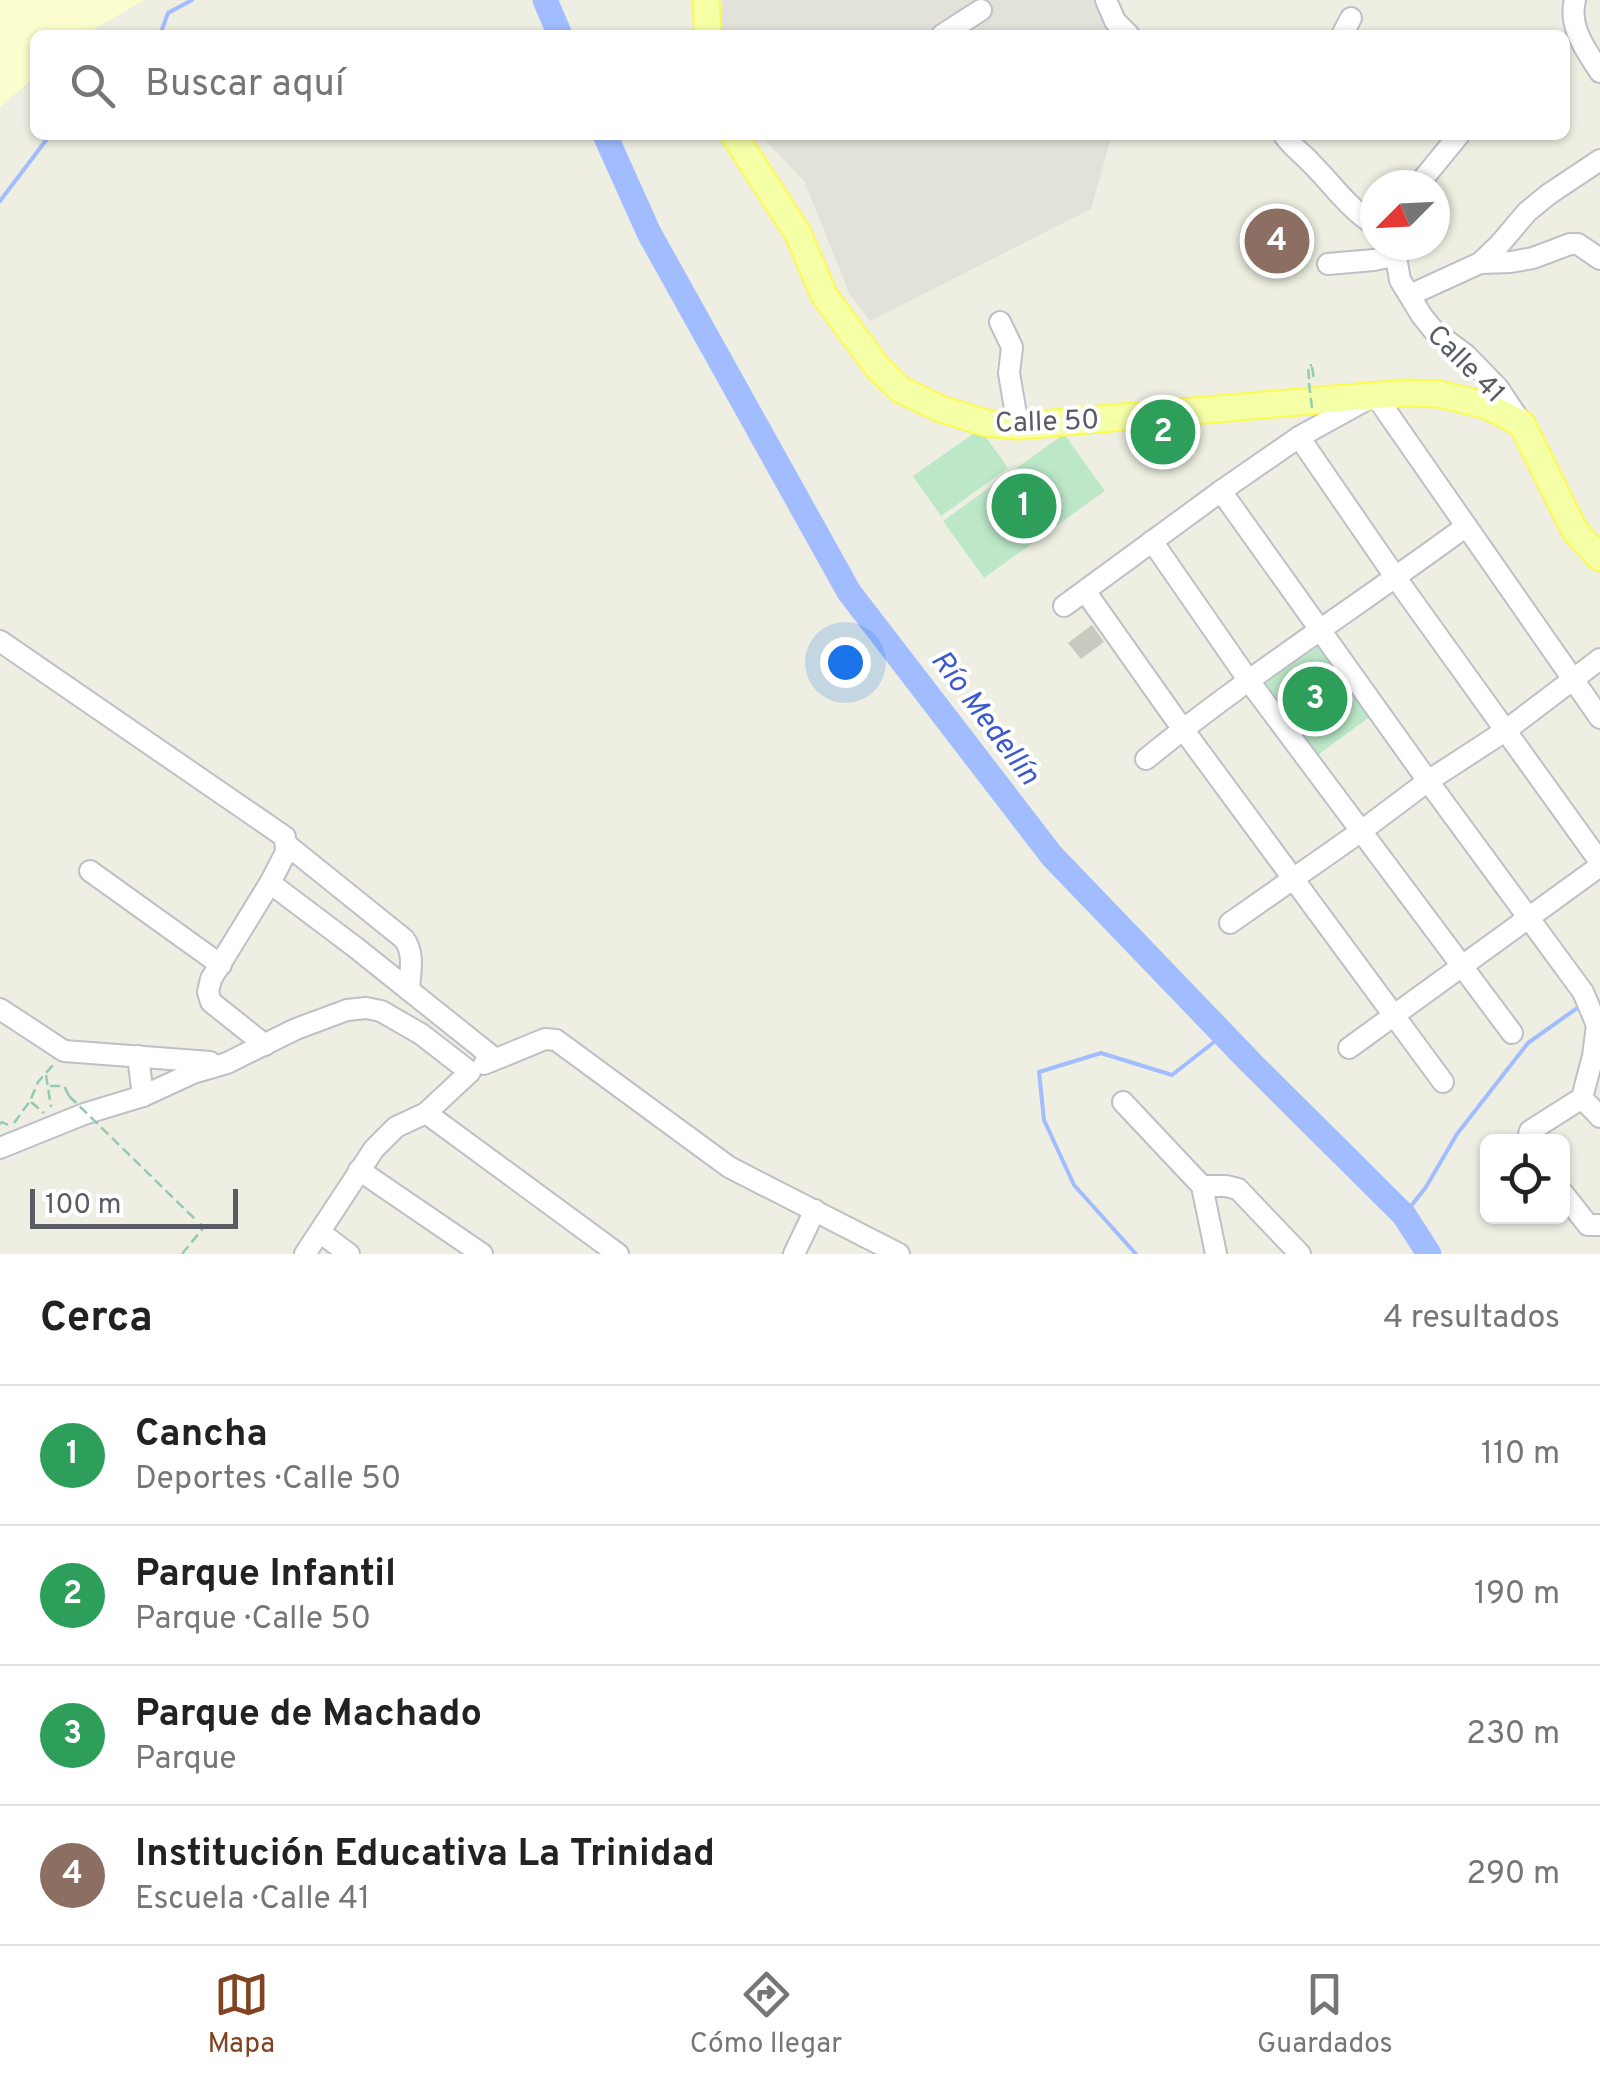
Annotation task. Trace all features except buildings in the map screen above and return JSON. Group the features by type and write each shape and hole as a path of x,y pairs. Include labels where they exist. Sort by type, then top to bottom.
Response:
{"main road":[{"path":"706,0 708,30"},
{"name":"Calle 50","path":"737,140 798,234 824,295 878,368 900,390 941,409 986,424 1018,426 1404,392 1439,394 1488,406 1522,424"},
{"path":"1522,424 1575,531 1600,558"}],"street":[{"path":"1575,0 1572,17 1580,40 1600,72"},
{"path":"1108,1 1124,30"},
{"path":"950,30 981,10"},
{"path":"1288,140 1360,214"},
{"path":"1430,170 1455,140"},
{"path":"1410,295 1480,262 1527,212 1600,160"},
{"path":"1480,262 1533,258 1570,244 1578,244 1600,258"},
{"path":"1328,264 1374,260"},
{"name":"Calle 41","path":"1397,260 1400,280 1422,316 1498,388 1522,424"},
{"path":"1000,322 1012,347 1008,373 1018,426"},
{"path":"1064,606 1299,437 1375,395 1600,718"},
{"path":"1299,437 1600,864 1349,1048"},
{"path":"1222,490 1587,1001 1597,1024 1582,1098 1532,1134"},
{"path":"1146,758 1320,628 1465,527"},
{"path":"1152,541 1249,681 1512,1033"},
{"path":"1085,591 1444,1082"},
{"path":"0,640 284,838 286,852 208,992 211,1002 265,1045"},
{"path":"1230,923 1600,660"},
{"path":"286,844 404,939 412,955 408,990"},
{"path":"90,871 221,965"},
{"path":"270,883 494,1058"},
{"path":"0,1009 64,1051 227,1063"},
{"path":"0,1148 227,1063 296,1029 347,1010 381,1010 470,1072"},
{"path":"305,1254 374,1149 396,1127 426,1113 470,1072 545,1038 556,1040 729,1167 899,1254"},
{"path":"138,1056 143,1096"},
{"path":"1582,1098 1600,1117"},
{"path":"1122,1102 1202,1186 1216,1254"},
{"path":"426,1113 618,1254"},
{"path":"359,1170 482,1254"},
{"path":"1202,1186 1238,1189 1300,1254"},
{"path":"1570,1200 1594,1225"},
{"path":"794,1254 815,1210"},
{"path":"321,1233 349,1254"}],"path":[{"path":"1312,367 1308,366 1312,408"},
{"path":"0,1124 11,1127 30,1102 38,1082 64,1051"},
{"path":"46,1074 53,1121"},
{"path":"48,1086 64,1086 69,1096 204,1227 182,1254"}],"shaded area":[{"path":"722,0 1097,0 1119,30 720,30"},
{"path":"765,140 1110,140 1091,209 870,321 849,293 804,181"},
{"path":"980,429 1008,468 941,516 913,476"},
{"path":"1064,434 1105,491 984,578 943,521"},
{"path":"1319,641 1371,716 1315,757 1258,682"}],"sand":[{"path":"0,0 144,0 93,30 30,30 30,81 0,107"}],"waterway":[{"path":"162,30 168,13 192,0"},
{"name":"Río Medellín","path":"545,0 558,30"},
{"path":"0,201 46,140"},
{"name":"Río Medellín","path":"607,140 649,233 849,592 1052,856 1404,1215 1429,1254"},
{"path":"1404,1215 1426,1187 1457,1134 1528,1043 1580,1006"},
{"path":"1136,1254 1074,1185 1044,1120 1039,1072 1101,1053 1172,1075 1223,1035"}],"place":[{"name":"Institución Educativa La Trinidad","path":"1277,241"},
{"name":"Parque Infantil","path":"1163,432"},
{"name":"Cancha","path":"1024,506"},
{"name":"Parque de Machado","path":"1315,699"}]}
